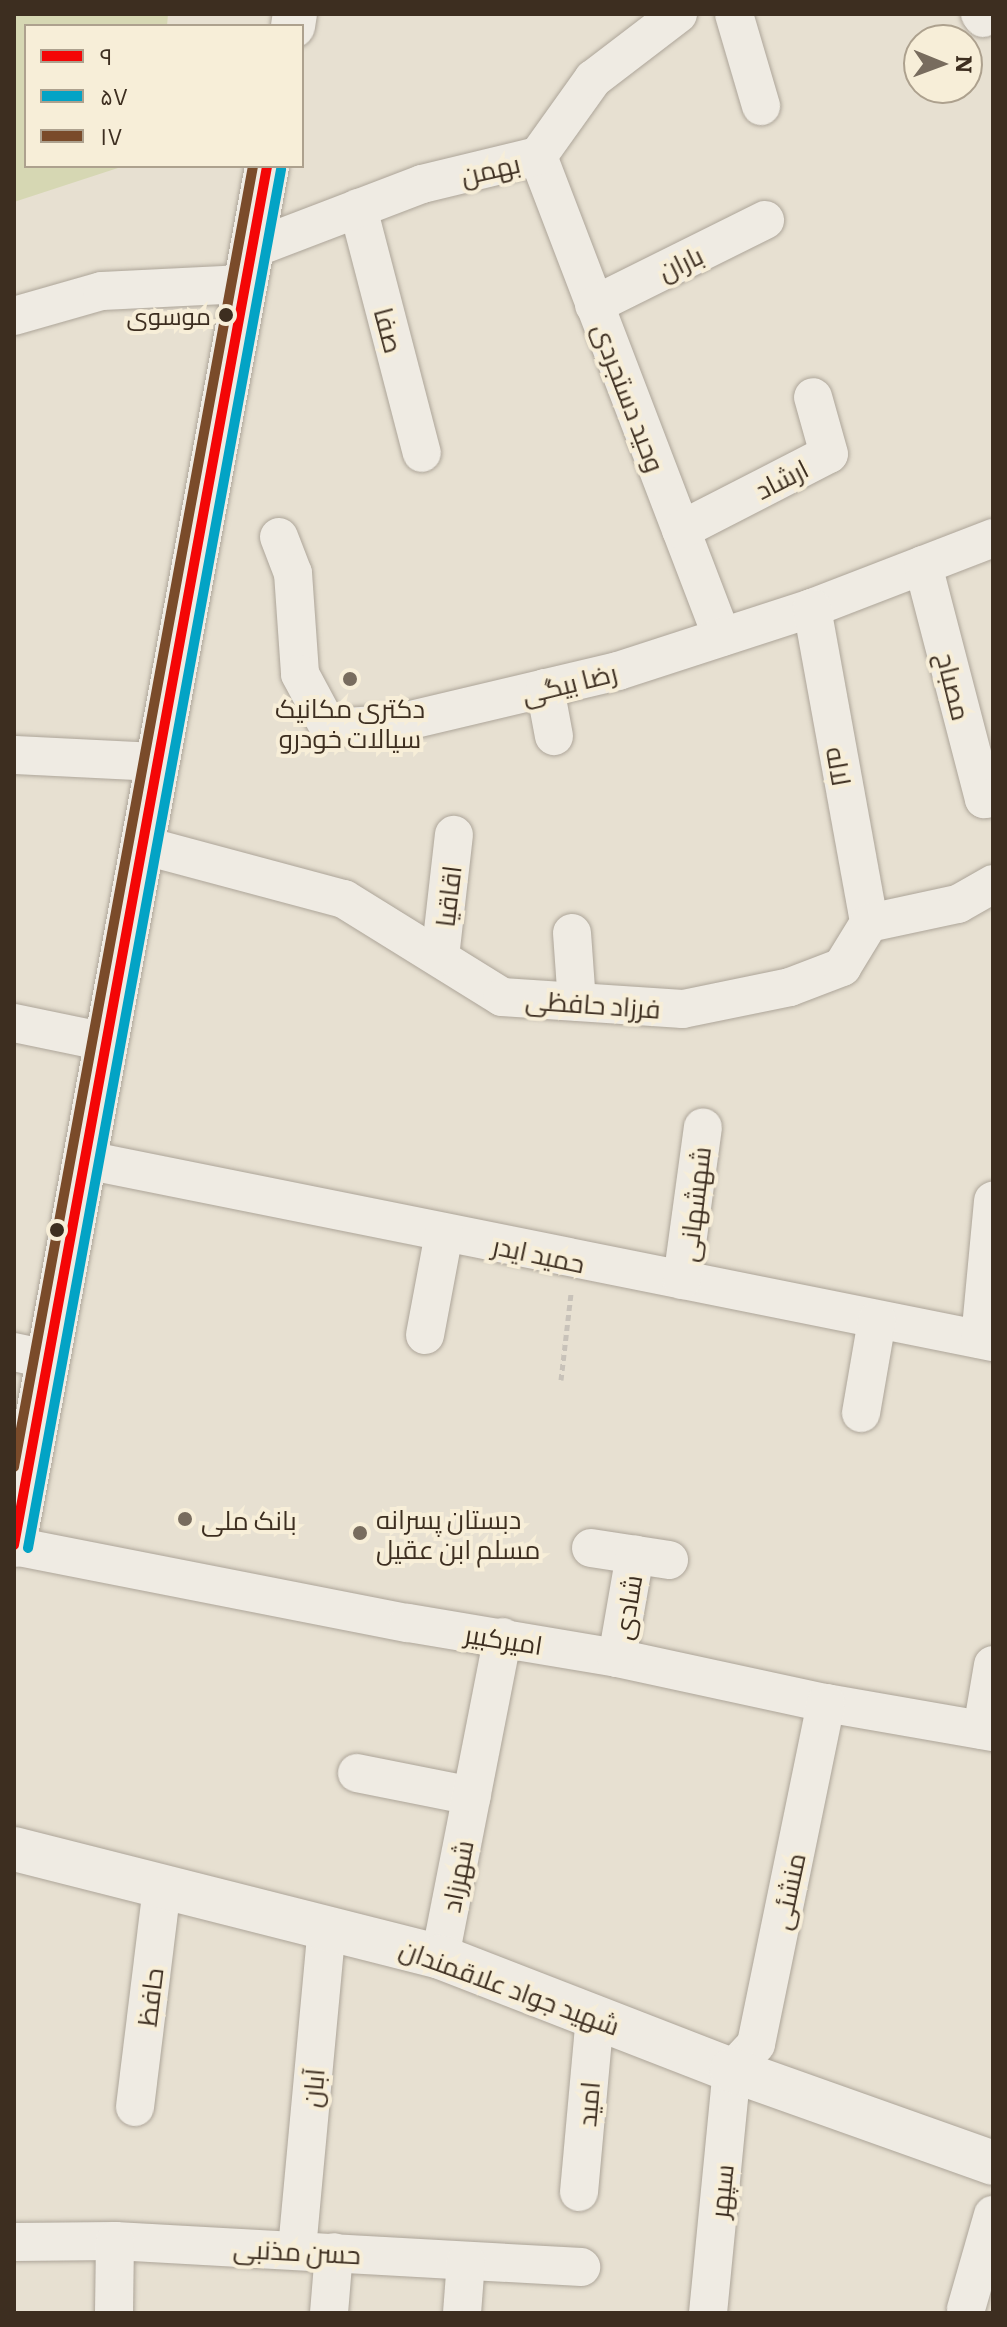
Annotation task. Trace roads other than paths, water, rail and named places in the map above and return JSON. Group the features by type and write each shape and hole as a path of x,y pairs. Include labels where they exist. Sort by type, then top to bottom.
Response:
{"main road":[{"path":"14,1546 31,1355 86,1160 267,168"},
{"name":"شهید جواد علاقمندان","path":"14,1849 440,1957 732,2070 993,2163"}],"street":[{"name":"بهمن","path":"14,316 102,291 248,267 358,208 422,184 538,156 593,79 678,14"},
{"path":"734,14 761,106"},
{"name":"وحید دستجردی","path":"538,156 722,637"},
{"name":"صفا","path":"358,208 422,453"},
{"name":"باران","path":"594,305 765,220"},
{"name":"ارشاد","path":"681,530 829,454 813,397"},
{"name":"رضا بیگی","path":"279,537 293,573 300,674 329,728 394,724 618,671 812,608 993,538"},
{"name":"مصباح","path":"923,565 984,799 993,798"},
{"name":"لاله","path":"812,608 869,923"},
{"path":"545,688 554,736"},
{"path":"14,755 158,762"},
{"name":"اقاقیا","path":"440,957 454,835"},
{"name":"فرزاد حافظی","path":"142,845 344,899 502,997 683,1009 790,987 842,967 869,923"},
{"path":"869,923 958,904 993,884"},
{"path":"572,933 577,1002"},
{"path":"14,1023 106,1042"},
{"name":"شهشهانی","path":"682,1280 703,1127"},
{"name":"حمید ایدر","path":"86,1160 575,1261 987,1341"},
{"path":"987,1341 993,1201"},
{"path":"425,1335 444,1233"},
{"path":"861,1413 877,1320"},
{"name":"امیرکبیر","path":"14,1546 408,1623 617,1658 826,1703 988,1731"},
{"name":"شادی","path":"591,1548 652,1558 617,1658"},
{"name":"شهرزاد","path":"440,1957 503,1637"},
{"path":"988,1731 993,1665"},
{"name":"منشئی","path":"732,2070 756,2044 826,1703"},
{"path":"357,1773 472,1796"},
{"name":"حافظ","path":"135,2107 162,1887"},
{"name":"آبان","path":"327,1927 316,2251 329,2313"},
{"name":"امید","path":"579,2192 595,2016"},
{"name":"سپهر","path":"708,2313 732,2070"},
{"path":"966,2309 993,2215"},
{"path":"114,2313 115,2241"},
{"name":"حسن مذنبی","path":"14,2242 115,2241 581,2267"},
{"path":"462,2313 466,2261"}],"place":[{"name":"موسوی","path":"226,315"},
{"name":"دکتری مکانیک سیالات خودرو","path":"350,679"},
{"name":"بانک ملی","path":"185,1519"},
{"name":"دبستان پسرانه مسلم ابن عقیل","path":"360,1533"}]}
